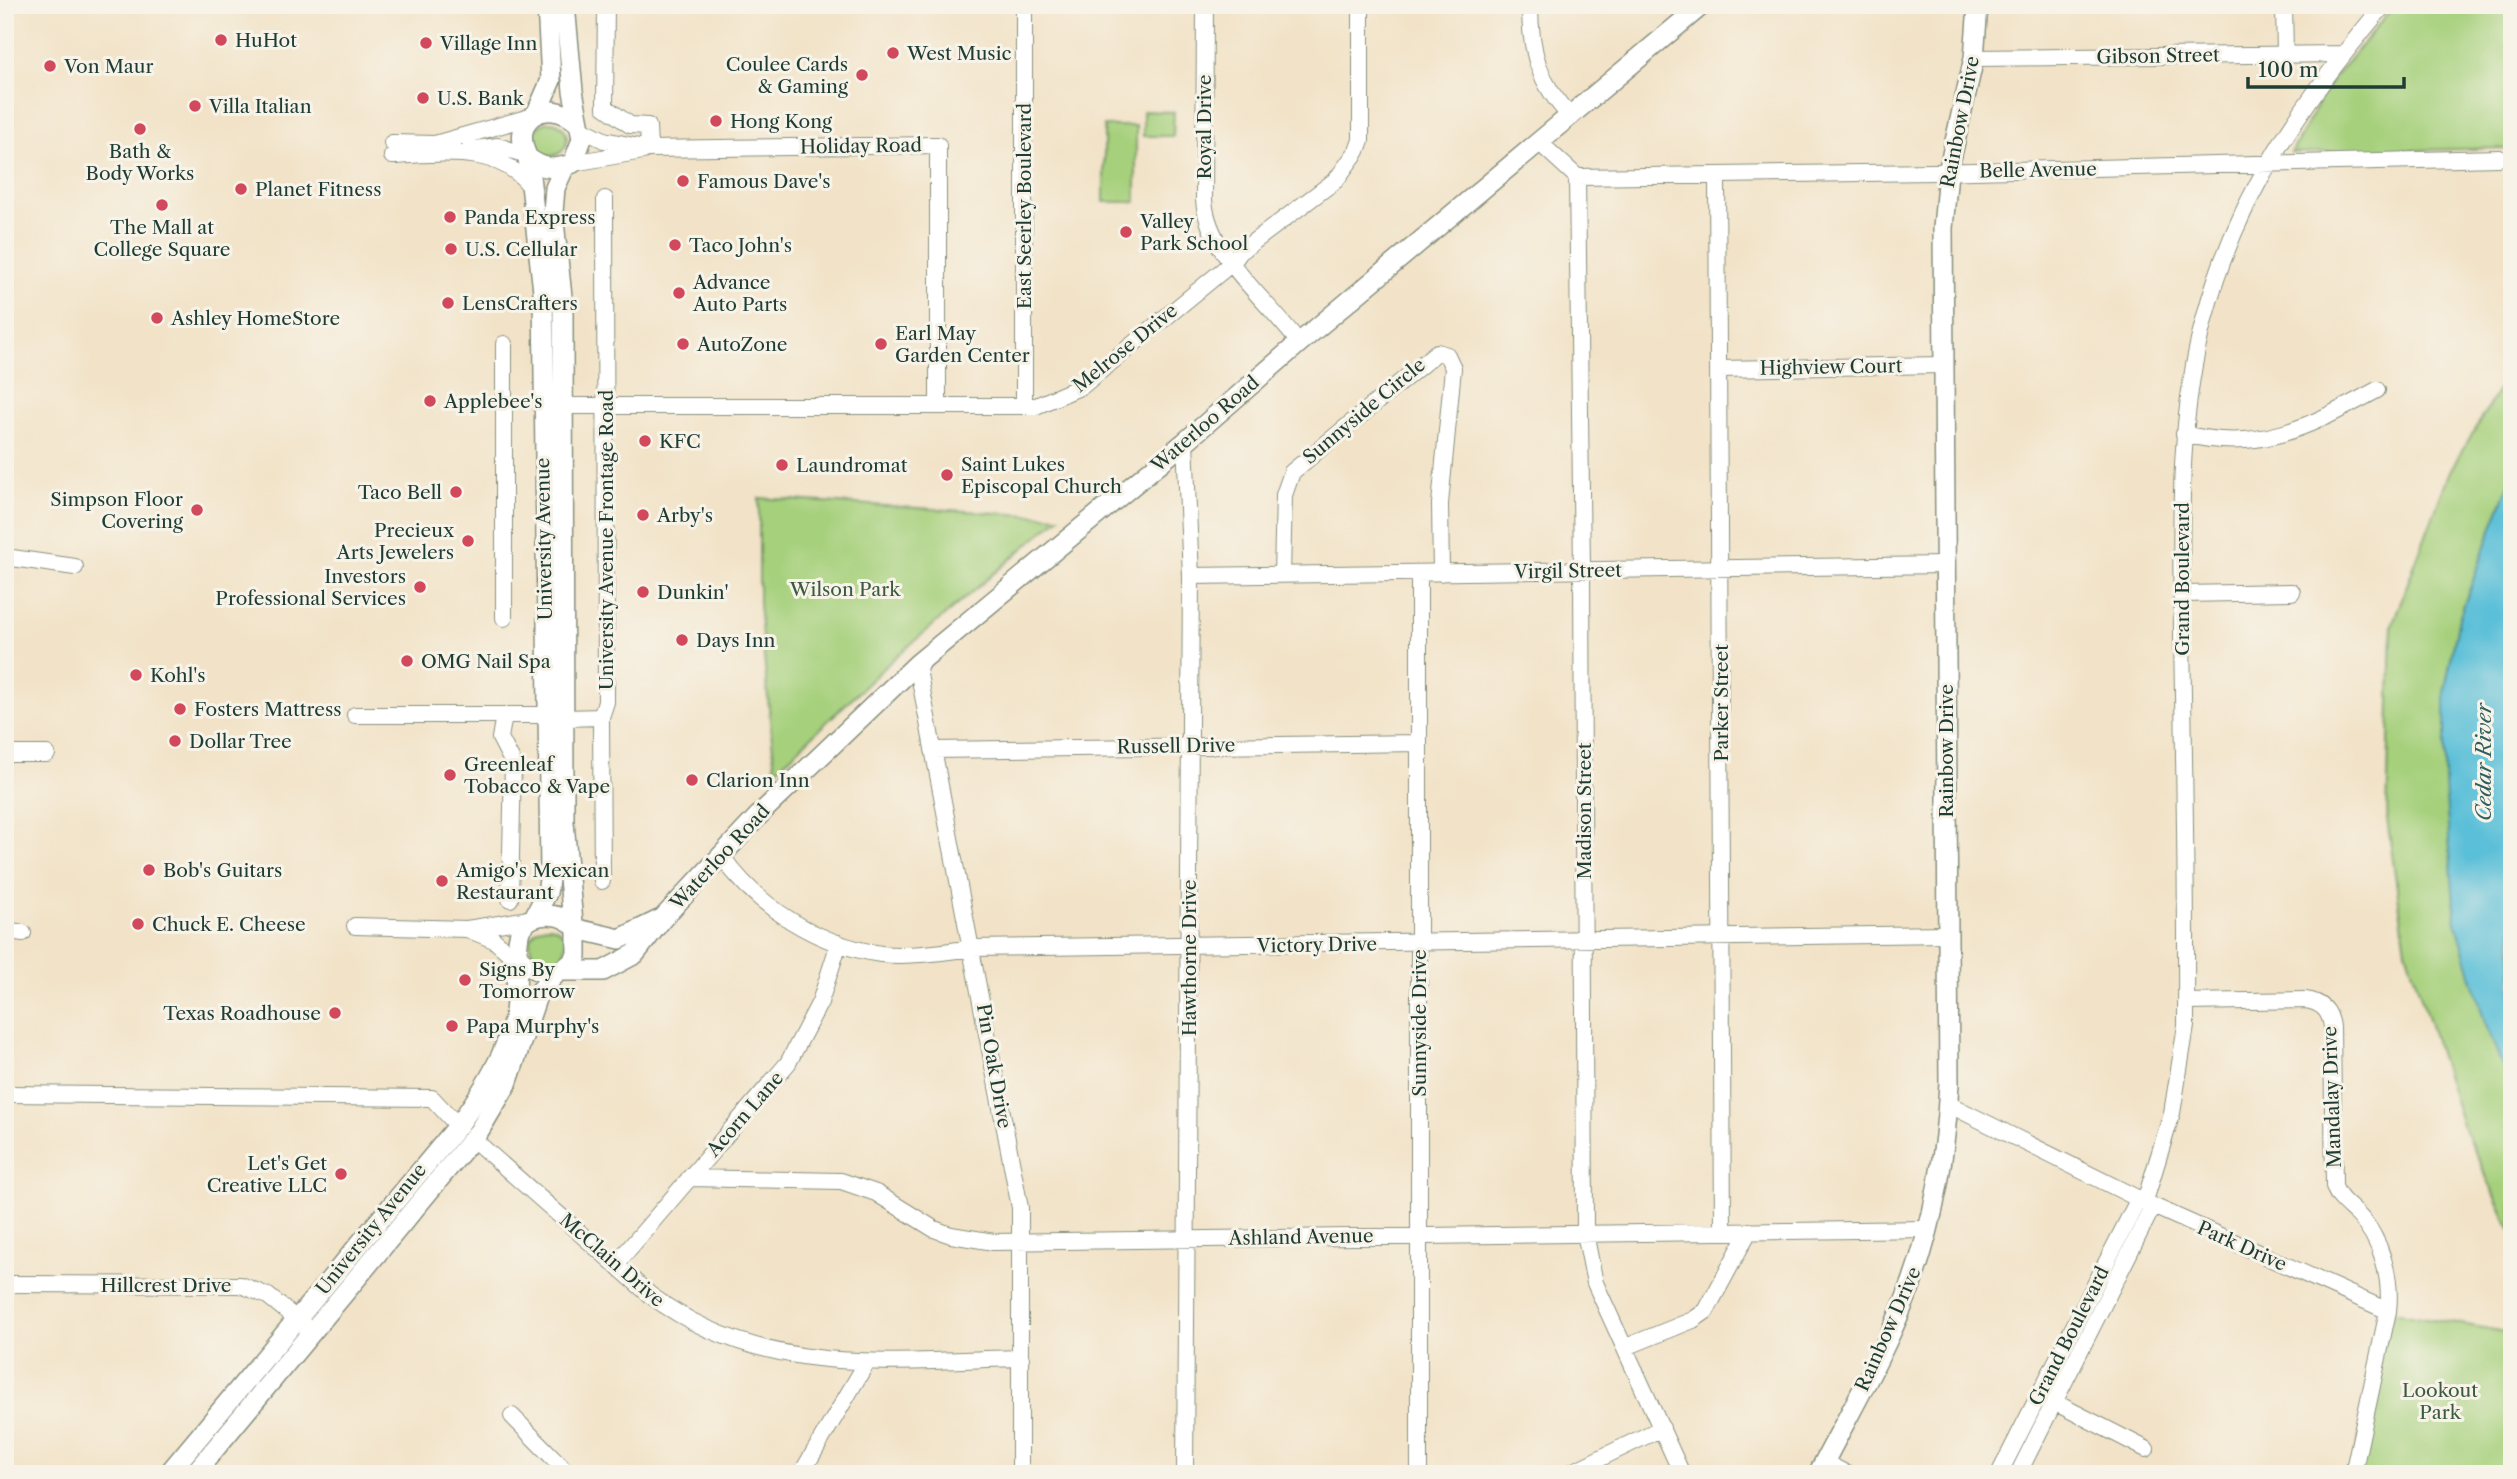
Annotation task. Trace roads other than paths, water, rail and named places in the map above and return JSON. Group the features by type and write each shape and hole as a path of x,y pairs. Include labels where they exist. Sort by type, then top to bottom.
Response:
{"main road":[{"path":"547,5 551,80 522,135 527,157 545,168 569,165 580,151 565,5"},
{"name":"Waterloo Road","path":"559,972 603,971 621,964 635,954 663,918 721,855 917,664 1185,442 1298,343 1572,117 1702,5"},
{"name":"Rainbow Drive","path":"1821,1468 1901,1309 1928,1229 1944,1148 1948,1104 1943,228 1948,172 1973,58 1978,5"},
{"path":"534,115 561,111 579,126"},
{"name":"University Avenue","path":"527,157 543,290 555,717 575,926"},
{"name":"University Avenue","path":"531,918 547,893 550,873 565,406 563,306 553,197 569,165"},
{"path":"543,317 552,352 554,392 565,406"},
{"path":"555,916 575,926 577,956 559,972 531,970 518,957 519,930 531,918 555,916"},
{"name":"Waterloo Road","path":"575,926 620,939 663,918"},
{"name":"University Avenue","path":"466,1132 478,1097 502,1053 515,1014 518,957"},
{"name":"University Avenue","path":"168,1474 304,1325 507,1084 538,993 559,972"},
{"name":"University Avenue","path":"194,1474 304,1325"}],"street":[{"path":"606,5 605,107 630,125 648,126 649,149"},
{"name":"East Seerley Boulevard","path":"1024,5 1024,406"},
{"name":"Royal Drive","path":"1205,5 1205,212 1219,248 1298,343"},
{"name":"Melrose Drive","path":"565,406 1024,406 1058,399 1082,386 1233,262 1240,252 1336,180 1357,152 1361,140 1361,5"},
{"path":"1530,5 1530,34 1536,64 1550,92 1572,117"},
{"path":"2284,5 2285,55"},
{"name":"Grand Boulevard","path":"2018,1474 2146,1202 2165,1142 2179,1084 2186,1002 2182,594 2184,434 2190,378 2205,314 2230,244 2267,165 2297,113 2384,5"},
{"name":"Gibson Street","path":"1973,58 2342,54"},
{"path":"530,186 521,175 495,159 392,150 435,144 534,115"},
{"name":"Holiday Road","path":"579,126 604,140 649,149"},
{"path":"1540,143 1577,177"},
{"path":"453,154 491,145 527,157"},
{"name":"Holiday Road","path":"569,165 649,149 938,145 938,405"},
{"name":"Belle Avenue","path":"1577,177 1948,172 2499,158"},
{"name":"Parker Street","path":"1717,175 1723,1231"},
{"name":"Madison Street","path":"1577,177 1585,940 1585,1234 1595,1283 1682,1474"},
{"name":"University Avenue Frontage Road","path":"602,881 601,717 606,702 605,199"},
{"path":"504,344 504,618"},
{"name":"Sunnyside Circle","path":"1282,575 1284,495 1292,472 1437,352 1447,355 1453,368 1440,505 1441,573"},
{"name":"Highview Court","path":"1719,369 1944,365"},
{"path":"2184,434 2217,440 2288,434 2377,390"},
{"name":"Hawthorne Drive","path":"1185,442 1191,576 1185,1474"},
{"path":"5,557 75,567"},
{"name":"Virgil Street","path":"1191,576 1945,565"},
{"name":"Sunnyside Drive","path":"1419,573 1419,1474"},
{"path":"2182,594 2292,592"},
{"name":"Pin Oak Drive","path":"917,664 1020,1208 1020,1474"},
{"path":"355,715 601,717"},
{"path":"504,715 500,738 513,764 510,900"},
{"name":"Russell Drive","path":"933,750 1419,743"},
{"path":"5,754 47,754"},
{"name":"Victory Drive","path":"721,855 765,903 804,928 862,950 901,955 972,948 1189,947 1947,933"},
{"path":"355,926 467,929 531,918"},
{"path":"467,929 494,940 518,957"},
{"path":"5,930 23,933"},
{"name":"Acorn Lane","path":"616,1264 772,1084 799,1047 820,1002 839,943"},
{"name":"Mandalay Drive","path":"2186,1002 2305,1000 2314,1001 2328,1011 2332,1027 2334,1186 2336,1195 2358,1216 2372,1235 2389,1282 2388,1311"},
{"name":"McClain Drive","path":"5,1094 432,1098 466,1132 616,1264 673,1311 718,1335 755,1348 808,1359 867,1362 1021,1358"},
{"name":"Park Drive","path":"1948,1104 2146,1202 2388,1311"},
{"name":"Ashland Avenue","path":"689,1178 841,1181 876,1192 913,1218 951,1235 994,1242 1928,1229"},
{"name":"Grand Boulevard","path":"1999,1474 2146,1202"},
{"path":"1626,1347 1693,1320 1706,1311 1749,1231"},
{"name":"Hillcrest Drive","path":"5,1284 242,1285 268,1296 304,1325"},
{"path":"2353,1474 2388,1311"},
{"path":"800,1474 867,1362"},
{"path":"2054,1402 2146,1449"},
{"path":"512,1416 569,1474"},
{"path":"1568,1474 1662,1428"},
{"path":"1821,1468 1847,1474"}],"water":[{"name":"Cedar River","path":"2512,476 2512,1090 2485,1023 2455,918 2445,786 2445,689 2459,618"}],"place":[{"name":"HuHot","path":"221,40"},
{"name":"Village Inn","path":"426,43"},
{"name":"West Music","path":"893,53"},
{"name":"Von Maur","path":"50,66"},
{"name":"Coulee Cards & Gaming","path":"862,75"},
{"name":"U.S. Bank","path":"423,98"},
{"name":"Villa Italian","path":"195,106"},
{"name":"Hong Kong","path":"716,121"},
{"name":"Bath & Body Works","path":"140,129"},
{"name":"Famous Dave's","path":"683,181"},
{"name":"Planet Fitness","path":"241,189"},
{"name":"The Mall at College Square","path":"162,205"},
{"name":"Panda Express","path":"450,217"},
{"name":"Valley Park School","path":"1126,232"},
{"name":"Taco John's","path":"675,245"},
{"name":"U.S. Cellular","path":"451,249"},
{"name":"Advance Auto Parts","path":"679,293"},
{"name":"LensCrafters","path":"448,303"},
{"name":"Ashley HomeStore","path":"157,318"},
{"name":"AutoZone","path":"683,344"},
{"name":"Earl May Garden Center","path":"881,344"},
{"name":"Applebee's","path":"430,401"},
{"name":"KFC","path":"645,441"},
{"name":"Laundromat","path":"782,465"},
{"name":"Saint Lukes Episcopal Church","path":"947,475"},
{"name":"Taco Bell","path":"456,492"},
{"name":"Simpson Floor Covering","path":"197,510"},
{"name":"Arby's","path":"643,515"},
{"name":"Precieux Arts Jewelers","path":"468,541"},
{"name":"Investors Professional Services","path":"420,587"},
{"name":"Dunkin'","path":"643,592"},
{"name":"Days Inn","path":"682,640"},
{"name":"OMG Nail Spa","path":"407,661"},
{"name":"Kohl's","path":"136,675"},
{"name":"Fosters Mattress","path":"180,709"},
{"name":"Dollar Tree","path":"175,741"},
{"name":"Greenleaf Tobacco & Vape","path":"450,775"},
{"name":"Clarion Inn","path":"692,780"},
{"name":"Bob's Guitars","path":"149,870"},
{"name":"Amigo's Mexican Restaurant","path":"442,881"},
{"name":"Chuck E. Cheese","path":"138,924"},
{"name":"Signs By Tomorrow","path":"465,980"},
{"name":"Texas Roadhouse","path":"335,1013"},
{"name":"Papa Murphy's","path":"452,1026"},
{"name":"Let's Get Creative LLC","path":"341,1174"}],"park label":[{"name":"Wilson Park","path":"845,589"},
{"name":"Lookout Park","path":"2440,1401"}]}
